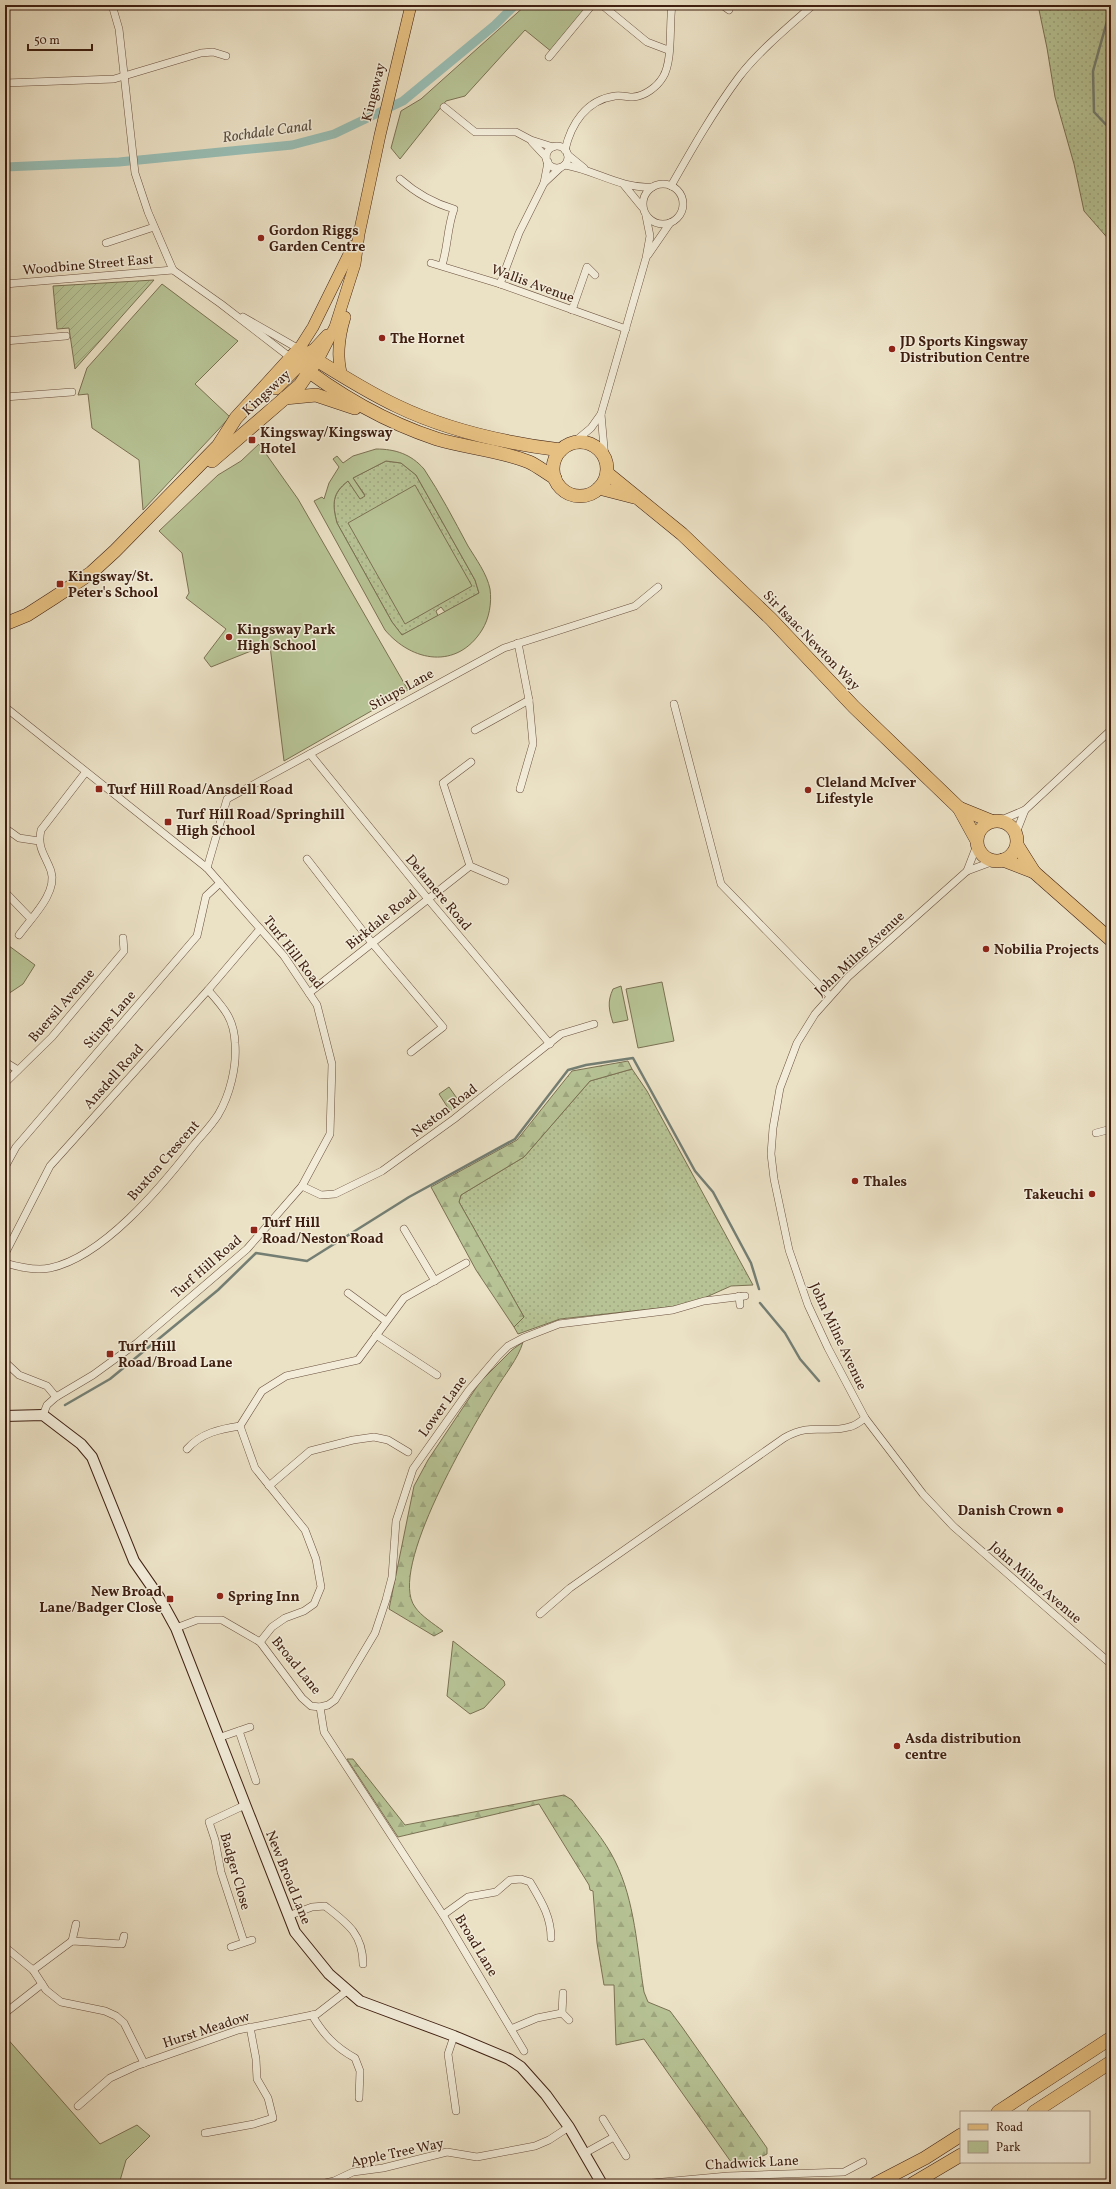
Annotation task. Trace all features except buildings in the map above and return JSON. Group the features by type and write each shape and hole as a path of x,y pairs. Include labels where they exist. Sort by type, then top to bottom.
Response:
{"highway":[{"path":"304,360 342,376 396,406 476,436 505,442 561,450"},
{"path":"304,360 328,386 393,421"},
{"name":"Kingsway","path":"183,480 218,457 300,385 304,360"},
{"name":"Kingsway","path":"5,624 27,615 91,572 115,551 218,446 236,418 304,360"},
{"path":"285,398 310,395 326,397 436,438 475,449 512,456 530,463 555,478 562,489 574,495 592,493 599,488 607,473 605,459 596,447 581,442 573,443 561,450 554,463 555,478"},
{"name":"Sir Isaac Newton Way","path":"607,473 637,498 698,556 771,619 854,707 959,808 977,842"},
{"name":"Sir Isaac Newton Way","path":"599,488 637,498"},
{"name":"Sir Isaac Newton Way","path":"959,808 995,821"},
{"path":"1034,872 983,856 977,842 981,828 995,821 1009,825 1034,872 1111,940"},
{"path":"999,860 1010,856 1016,839"},
{"path":"1000,2111 1111,2038"},
{"path":"1036,2111 1111,2062"},
{"path":"875,2184 925,2158 960,2136"},
{"path":"912,2184 960,2156"}],"main road":[{"name":"Kingsway","path":"304,360 320,343 339,314 355,264 359,234 380,135 412,5"},
{"name":"Kingsway","path":"304,360 314,327 359,234"},
{"path":"342,376 338,364 339,345 351,295 355,264"},
{"path":"5,1416 43,1415 81,1444 92,1457 134,1560 159,1597 176,1628"},
{"name":"New Broad Lane","path":"176,1628 295,1932 328,1974 360,2001 454,2036 509,2059 521,2067 546,2095 569,2127 602,2184"}],"street":[{"path":"112,5 119,29 131,148 135,173 154,227 173,270 220,304 304,360"},
{"path":"549,57 592,5"},
{"path":"602,5 647,42 668,50"},
{"path":"500,284 519,233 544,183 548,151 569,135 581,113 596,103 615,96 635,97 651,91 663,77 668,50 672,5"},
{"path":"722,5 729,10"},
{"path":"671,186 707,124 740,76 784,31 813,5"},
{"path":"5,84 114,79 201,53 213,52 226,56"},
{"path":"444,107 475,132 516,132 531,140 567,152 584,168"},
{"path":"544,183 562,166 567,152 569,135"},
{"path":"531,140 551,166 584,168 623,185 652,187 661,184 671,186 680,192 683,206 678,217 670,223 646,258"},
{"path":"400,179 412,189 434,203 454,209 449,224 446,252 442,265"},
{"path":"573,443 591,428 601,414 646,258 650,236 646,216 642,207 623,185"},
{"path":"642,207 644,195 652,187"},
{"path":"646,216 658,224 670,223"},
{"path":"106,243 154,227"},
{"name":"Wallis Avenue","path":"431,263 442,265 500,284 626,329"},
{"path":"572,310 587,267 595,275"},
{"name":"Woodbine Street East","path":"5,284 173,270"},
{"path":"220,304 304,360"},
{"path":"5,341 66,336"},
{"path":"5,397 72,392"},
{"path":"601,414 605,459"},
{"name":"Stiups Lane","path":"207,868 227,798 504,648 635,606 658,587"},
{"path":"518,643 529,700 533,744 520,789"},
{"path":"475,730 529,700"},
{"path":"674,704 721,884 830,996"},
{"name":"Turf Hill Road","path":"5,707 85,773 207,868 284,956 317,1005 332,1064 330,1134 302,1186 247,1249 137,1343 93,1375 56,1397 47,1405 43,1415"},
{"path":"995,821 1025,810 1111,730"},
{"name":"Delamere Road","path":"310,754 428,899 550,1044"},
{"path":"471,762 443,783 470,866 505,881"},
{"path":"19,935 50,893 51,872 39,841 41,830 85,773"},
{"path":"1016,839 1025,810"},
{"path":"5,828 19,838 39,841"},
{"name":"John Milne Avenue","path":"967,872 977,842"},
{"path":"307,860 372,944 443,1028 411,1052"},
{"name":"John Milne Avenue","path":"999,860 967,872 830,996 803,1032 783,1078 774,1115 772,1167 782,1220 803,1292 828,1348 865,1418 923,1494 953,1526 1111,1664"},
{"name":"Birkdale Road","path":"309,994 470,866"},
{"name":"Stiups Lane","path":"5,1166 16,1147 197,936 206,896 220,883"},
{"path":"5,892 31,919"},
{"name":"Ansdell Road","path":"5,1254 50,1166 208,990 260,929"},
{"name":"Buersil Avenue","path":"5,1083 52,1037 124,951 123,938"},
{"name":"Buxton Crescent","path":"5,1262 23,1268 50,1268 79,1257 118,1230 171,1175 218,1115 233,1078 236,1042 228,1013 208,990"},
{"name":"Neston Road","path":"302,1186 321,1195 335,1194 382,1171 454,1119 561,1034 594,1024"},
{"path":"5,1062 18,1070"},
{"path":"1096,1133 1111,1129"},
{"path":"404,1229 435,1281"},
{"path":"188,1449 193,1443 216,1430 240,1426 262,1391 286,1376 358,1360 404,1298 466,1263"},
{"path":"348,1293 386,1321"},
{"name":"Lower Lane","path":"320,1707 328,1705 334,1700 377,1628 392,1577 396,1521 413,1469 469,1390 503,1351 523,1338 559,1324 673,1310 704,1301 742,1296 740,1305"},
{"path":"376,1335 437,1375"},
{"path":"5,1362 19,1375 47,1386 56,1397"},
{"path":"540,1614 570,1588 784,1438 804,1429 848,1428 865,1418"},
{"path":"240,1426 255,1468 305,1530 316,1559 321,1587 314,1604 304,1611 285,1618 272,1626 260,1642"},
{"path":"269,1486 310,1451 353,1440 374,1437 388,1440 408,1452"},
{"name":"Broad Lane","path":"176,1628 197,1620 222,1620 260,1642 302,1698 311,1706 320,1707 324,1732 443,1915 524,2051"},
{"path":"218,1738 250,1727"},
{"path":"239,1731 256,1781"},
{"name":"Badger Close","path":"244,1942 221,1872 215,1840 209,1822 245,1805"},
{"path":"443,1915 468,1897 496,1892 510,1880 521,1879 530,1882 542,1903 551,1923 551,1938"},
{"path":"288,1916 312,1908 325,1906 353,1929 363,1950 363,1964"},
{"path":"33,1970 72,1941 76,1924"},
{"path":"72,1941 123,1946 124,1936"},
{"path":"232,1947 252,1940"},
{"path":"5,1947 33,1970 42,1984 61,2002 105,2011 116,2016 124,2023 144,2063"},
{"path":"5,2013 42,1984"},
{"name":"Hurst Meadow","path":"78,2106 110,2078 144,2063 250,2028 317,2014 348,1990"},
{"path":"563,1993 562,2013 569,2020"},
{"path":"511,2029 537,2018 562,2013"},
{"path":"312,2015 330,2040 341,2050 355,2058 360,2071 359,2098"},
{"path":"205,2133 254,2124 273,2118 268,2098 257,2080 256,2060 250,2028"},
{"path":"454,2036 448,2054 456,2111"},
{"path":"603,2120 626,2156"},
{"name":"Apple Tree Way","path":"321,2184 334,2181 353,2172 383,2168 447,2152 477,2158 535,2146 549,2140 569,2127"},
{"path":"585,2153 614,2137"},
{"name":"Chadwick Lane","path":"641,2184 728,2176 844,2172 863,2162"}],"green space":[{"path":"526,5 590,5 552,52 525,30 465,96 446,101 400,159 391,148 401,111 421,99"},
{"path":"1038,5 1111,5 1111,242 1084,211 1074,164 1055,97"},
{"path":"154,280 75,369 69,328 57,329 53,286"},
{"path":"162,284 238,341 195,384 230,417 143,510 139,460 92,428 88,394 78,395 87,368"},
{"path":"259,444 298,499 408,690 284,761 270,646 266,645 211,667 204,658 226,629 186,598 189,593 182,553 159,531 218,475 241,461"},
{"path":"376,449 390,450 402,453 419,464 436,488 481,567 490,589 491,600 488,616 482,630 472,643 460,651 447,656 434,657 421,655 396,641 385,630 314,501 322,497 324,499 329,483 339,467 333,459 337,456 343,463 353,456","holes":["386,461 401,463 416,475 475,580 479,593 402,635 392,622 337,523 334,510 336,495 348,481 360,499 365,496 353,478"]},
{"path":"386,461 401,463 416,475 475,580 479,593 445,612 441,607 436,611 438,616 402,635 392,622 337,523 334,510 336,495 348,481 360,498 365,495 353,478"},
{"path":"415,485 472,586 405,624 348,523"},
{"path":"5,943 35,965 23,984 5,996"},
{"path":"662,982 674,1041 638,1048 626,989"},
{"path":"621,986 628,1020 613,1023 609,1002 613,989"},
{"path":"628,1061 632,1069 590,1081 524,1157 461,1195 459,1202 524,1317 514,1327 476,1270 431,1187 517,1140 572,1071"},
{"path":"632,1069 647,1091 753,1285 731,1286 702,1299 678,1306 560,1319 518,1334 514,1327 524,1317 459,1202 461,1195 524,1157 590,1081"},
{"path":"449,1087 461,1104 450,1111 439,1094"},
{"path":"523,1342 515,1360 485,1407 453,1464 422,1531 413,1562 409,1588 415,1607 424,1617 443,1631 434,1636 389,1609 414,1486 428,1460 480,1382 512,1350"},
{"path":"453,1641 504,1681 505,1685 484,1708 470,1714 447,1696"},
{"path":"347,1759 353,1759 405,1825 564,1795 572,1800 606,1845 622,1876 631,1909 644,1992 648,2002 670,2011 767,2148 767,2154 736,2169 644,2039 616,2045 614,1985 604,1985 597,1943 593,1891 590,1890 589,1885 539,1804 398,1837"},
{"path":"5,2036 100,2144 137,2125 150,2136 126,2160 119,2184 5,2184"}],"waterway":[{"name":"Rochdale Canal","path":"5,167 119,162 292,145 334,134 403,101 495,25 515,5"},
{"path":"1111,7 1093,71 1094,112 1111,130"},
{"path":"65,1405 110,1379 218,1290 256,1253 307,1261 409,1197 515,1139 568,1070 586,1065 633,1058 695,1171 713,1192 751,1263 759,1289"},
{"path":"760,1303 785,1333 800,1359 819,1381"}],"place":[{"name":"Gordon Riggs Garden Centre","path":"261,238"},
{"name":"The Hornet","path":"382,338"},
{"name":"JD Sports Kingsway Distribution Centre","path":"892,349"},
{"name":"Kingsway/Kingsway Hotel","path":"252,440"},
{"name":"Kingsway/St. Peter's School","path":"60,584"},
{"name":"Kingsway Park High School","path":"229,637"},
{"name":"Turf Hill Road/Ansdell Road","path":"99,789"},
{"name":"Cleland McIver Lifestyle","path":"808,790"},
{"name":"Turf Hill Road/Springhill High School","path":"168,822"},
{"name":"Nobilia Projects","path":"986,949"},
{"name":"Thales","path":"855,1181"},
{"name":"Takeuchi","path":"1092,1194"},
{"name":"Turf Hill Road/Neston Road","path":"254,1230"},
{"name":"Turf Hill Road/Broad Lane","path":"110,1354"},
{"name":"Danish Crown","path":"1060,1510"},
{"name":"Spring Inn","path":"220,1596"},
{"name":"New Broad Lane/Badger Close","path":"170,1599"},
{"name":"Asda distribution centre","path":"897,1746"}]}
